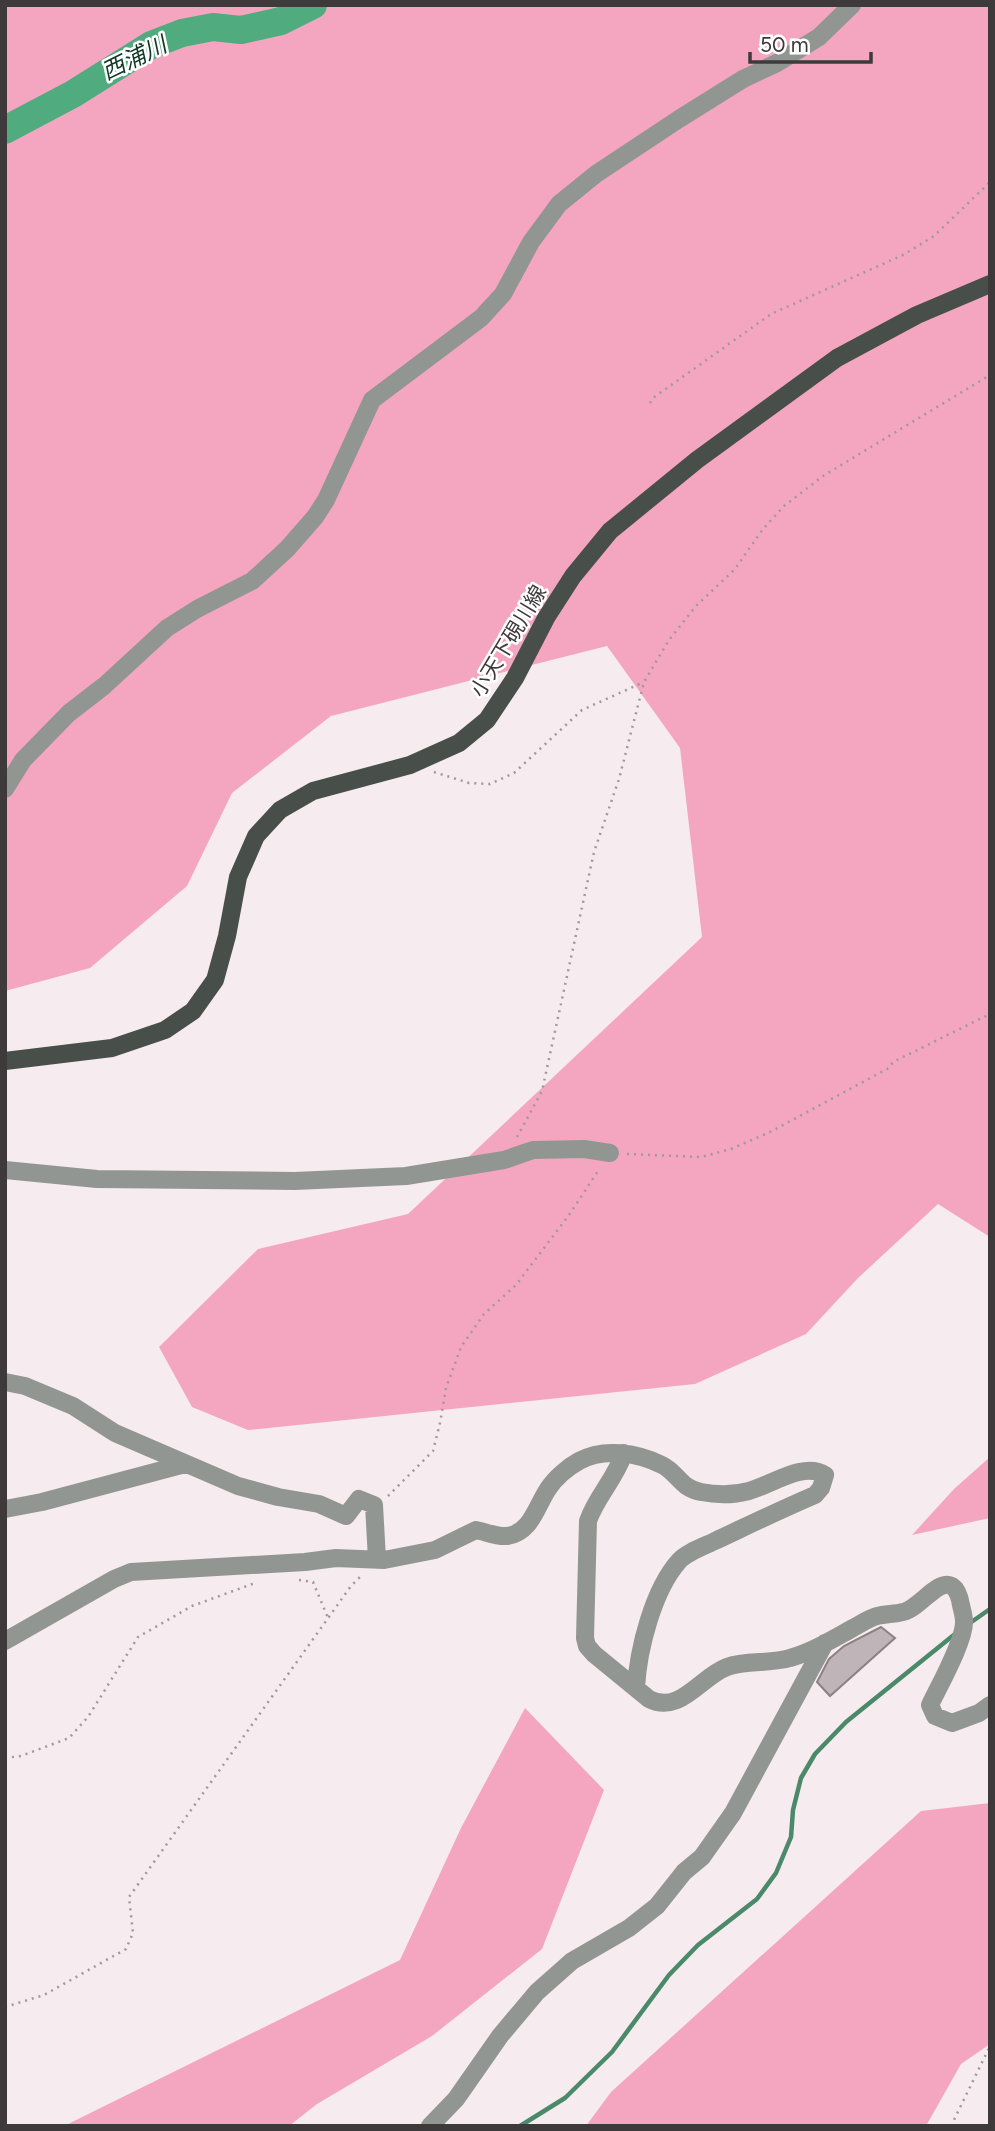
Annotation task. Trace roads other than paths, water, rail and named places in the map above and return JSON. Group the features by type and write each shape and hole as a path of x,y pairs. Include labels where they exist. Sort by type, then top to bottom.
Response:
{"main road":[{"name":"小天下硯川線","path":"5,1060 111,1048 166,1030 193,1011 215,980 227,936 238,877 256,836 280,810 313,791 410,765 459,743 487,720 515,678 546,618 573,576 610,531 696,460 837,358 916,314 990,284"}],"street":[{"path":"5,789 23,760 69,713 167,628 197,609 252,581 288,549 326,500 372,400 481,318 503,294 531,242 559,204 596,174 679,119 743,79 777,63 819,37 852,5"},
{"path":"5,1170 97,1179 295,1181 406,1176 504,1160 533,1150 584,1149 610,1153"},
{"path":"5,1382 25,1386 73,1406 116,1433 238,1486 319,1504 346,1516 359,1499 374,1505 377,1559"},
{"path":"624,1453 620,1465 591,1512 589,1521 585,1638 587,1646 594,1654 649,1699 659,1704 667,1704 730,1665 793,1657 876,1616 911,1611 932,1591 943,1585 950,1585 956,1589 964,1622 960,1639 930,1705 934,1716 952,1723 979,1713 990,1705"},
{"path":"5,1641 131,1572 336,1558 384,1560 435,1549 476,1530 499,1536 517,1533 525,1528 548,1489 565,1471 596,1454 624,1453 664,1466 683,1485 700,1492 730,1494 748,1491 807,1469 825,1475 821,1488 815,1495 680,1560 650,1617 637,1670 636,1688"},
{"path":"5,1509 42,1502 186,1464"},
{"path":"430,2126 456,2098 500,2036 537,1992 572,1961 629,1928 657,1906 684,1872 702,1857 733,1813 825,1643"}],"waterway":[{"name":"西浦川","path":"5,130 73,94 151,45 182,33 213,27 241,30 281,21 313,5"},
{"path":"970,1623 990,1609"},
{"path":"520,2126 565,2098 612,2052 669,1975 698,1945 757,1899 776,1873 791,1837 793,1810 801,1778 815,1754 846,1722 955,1634"}]}
